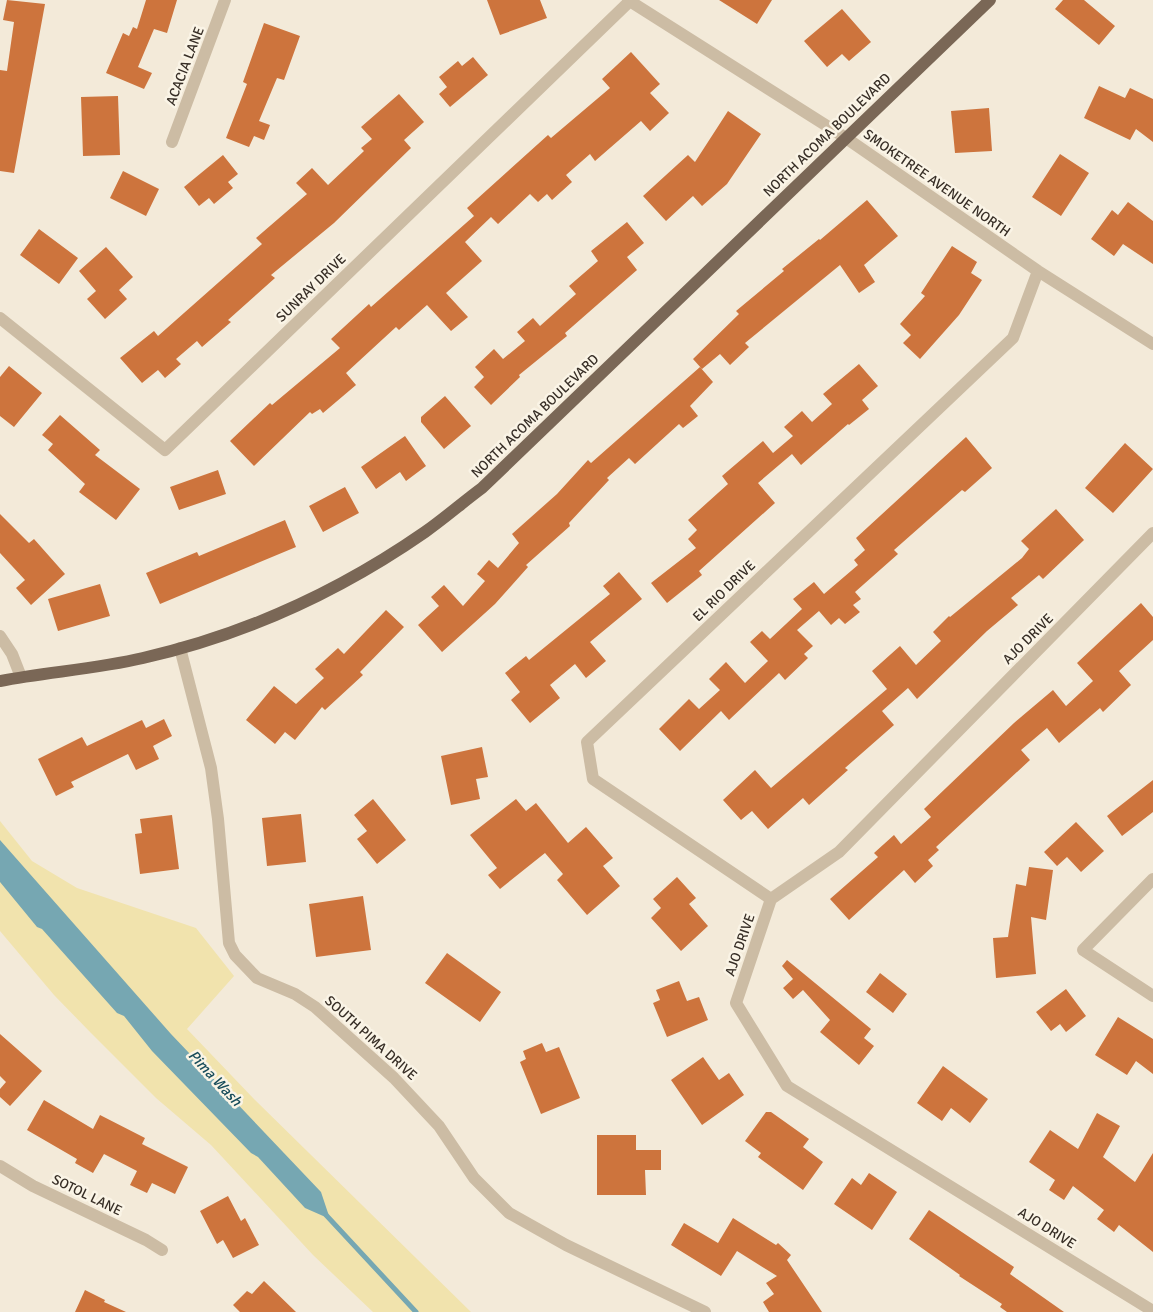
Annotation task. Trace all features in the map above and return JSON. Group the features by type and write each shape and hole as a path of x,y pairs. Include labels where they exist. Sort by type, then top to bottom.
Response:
{"main road":[{"name":"NORTH ACOMA BOULEVARD","path":"0,681 100,666 180,648 242,629 299,605 362,572 440,521 482,488 990,0"}],"street":[{"name":"ACACIA LANE","path":"172,142 225,0"},
{"name":"SMOKETREE AVENUE NORTH","path":"629,1 846,138 1038,270 1153,344"},
{"name":"SUNRAY DRIVE","path":"0,318 165,450 629,1"},
{"name":"EL RIO DRIVE","path":"771,899 593,779 587,742 1013,338 1038,270"},
{"name":"AJO DRIVE","path":"1153,533 839,852 771,899 736,1003 787,1086 1153,1311"},
{"path":"0,636 12,654 21,677"},
{"name":"SOUTH PIMA DRIVE","path":"180,648 211,768 218,819 228,942 235,955 257,978 295,994 315,1007 394,1078 439,1126 474,1178 509,1212 566,1245 705,1312"},
{"path":"1153,879 1083,950 1153,996"},
{"name":"SOTOL LANE","path":"0,1166 33,1186 146,1240 162,1250"}],"sand":[{"path":"0,821 32,861 77,888 196,928 234,976 187,1029 254,1099 471,1312 373,1312 313,1255 211,1145 156,1098 54,995 0,931"}],"water":[{"path":"0,840 171,1034 321,1192 330,1219 305,1208 258,1157 251,1153 152,1051 124,1016 117,1013 42,929 37,927 0,882"}],"building":[{"path":"7,0 45,4 14,173 0,171 0,70 7,71 14,22 3,20"},
{"path":"146,0 177,0 167,33 154,29 138,67 152,73 144,89 106,73 123,33 129,36 133,27 137,29"},
{"path":"487,0 540,0 547,18 500,35"},
{"path":"719,0 772,0 757,24"},
{"path":"1063,0 1084,0 1115,26 1099,45 1055,9"},
{"path":"842,9 871,42 849,61 842,54 827,67 804,41"},
{"path":"264,23 300,36 284,80 277,78 259,121 270,125 264,140 254,136 249,147 226,138 247,84 243,82"},
{"path":"631,52 660,84 650,93 669,113 650,131 641,121 595,161 590,154 566,175 572,182 552,200 547,194 538,202 530,194 498,224 491,217 465,242 482,261 446,293 468,317 451,331 427,305 399,330 396,327 346,373 356,385 323,413 320,409 312,414 310,412 254,466 230,441 270,403 272,405 340,348 331,339 369,304 371,307 474,216 467,208 548,135 551,138 610,88 602,79"},
{"path":"473,57 488,75 450,107 439,94 447,87 439,77 458,61 462,66"},
{"path":"1099,86 1125,98 1130,88 1153,99 1153,142 1136,129 1130,140 1084,118"},
{"path":"399,94 424,122 404,140 411,148 334,223 271,275 275,278 228,320 231,322 202,347 197,341 176,359 181,364 165,378 158,370 142,383 120,358 154,331 158,336 262,244 256,238 307,194 296,183 312,168 328,185 364,151 361,148 372,139 361,127"},
{"path":"118,96 120,155 83,156 81,97"},
{"path":"989,108 992,151 955,153 951,111"},
{"path":"728,111 761,134 727,184 702,206 693,196 666,221 643,196 688,155 695,162"},
{"path":"1060,154 1089,173 1061,216 1032,197"},
{"path":"223,155 238,174 228,182 233,188 214,204 209,198 199,206 184,187"},
{"path":"123,171 159,189 146,216 110,198"},
{"path":"867,200 898,236 864,265 875,282 859,293 840,265 745,343 749,347 730,365 720,354 702,369 693,359 739,314 736,311 784,271 782,269"},
{"path":"1128,202 1153,221 1153,264 1123,244 1114,256 1091,239 1112,210 1118,215"},
{"path":"627,222 644,243 627,257 637,270 565,333 567,336 519,375 520,377 491,405 474,387 484,377 475,367 494,349 503,359 525,341 517,332 533,318 540,326 576,294 569,286 598,261 591,251"},
{"path":"39,229 78,258 59,284 20,255"},
{"path":"952,246 977,262 971,273 982,280 959,315 920,359 903,343 911,335 900,324 925,296 921,293"},
{"path":"106,247 133,277 119,290 127,299 105,319 87,299 96,291 79,271"},
{"path":"859,364 878,386 862,400 869,409 848,424 801,465 792,454 758,483 775,503 699,571 702,575 667,603 651,583 696,548 688,539 697,530 688,520 728,484 722,476 763,441 773,453 793,436 784,427 802,411 812,422 832,404 823,394"},
{"path":"9,366 42,393 14,427 0,416 0,377"},
{"path":"700,367 713,382 690,406 698,416 683,428 679,424 635,464 629,458 607,478 609,480 569,523 570,526 526,565 528,567 495,604 442,652 418,625 439,606 431,597 444,585 463,606 485,581 477,574 489,560 498,568 519,543 512,534 557,494 588,460 591,463"},
{"path":"445,396 471,426 444,449 421,422 421,417"},
{"path":"60,415 100,450 95,455 140,489 116,520 79,492 85,484 48,450 53,444 42,435"},
{"path":"405,436 426,466 406,481 400,472 376,489 361,467"},
{"path":"966,437 992,468 965,492 962,490 894,550 898,554 855,592 861,599 853,605 860,612 845,624 839,618 831,625 819,611 797,630 813,646 804,654 808,658 785,680 779,673 729,720 721,711 680,751 659,729 689,699 699,709 720,690 709,679 726,662 745,683 768,661 750,642 762,631 770,639 802,609 793,599 814,582 824,594 858,565 854,560 865,550 856,538"},
{"path":"1125,443 1153,469 1113,513 1085,488"},
{"path":"218,470 226,494 179,510 170,487"},
{"path":"345,487 359,513 323,532 309,506"},
{"path":"1056,509 1084,540 1043,579 1039,575 1011,598 1018,605 987,631 917,699 908,688 882,711 894,725 845,768 848,770 809,805 803,798 768,829 752,811 741,820 723,800 755,770 771,788 887,689 872,671 900,646 916,665 941,641 933,632 949,616 1022,558 1029,549 1021,541"},
{"path":"0,514 29,543 34,539 65,574 31,605 16,588 25,580 0,553"},
{"path":"285,520 296,547 160,604 146,573 197,552 199,556"},
{"path":"619,572 642,599 590,642 606,661 586,678 575,664 550,685 560,698 530,723 511,700 520,692 505,673 526,656 529,660 610,594 603,586"},
{"path":"100,584 110,616 58,631 48,599"},
{"path":"1141,603 1153,617 1153,640 1119,671 1131,685 1103,712 1100,708 1059,743 1047,728 1021,750 1030,760 936,847 939,850 928,860 933,866 915,883 904,870 849,920 830,899 878,857 874,853 894,835 901,844 931,817 924,809 1014,723 1053,690 1066,706 1093,681 1077,663"},
{"path":"386,610 404,627 360,672 363,675 325,710 322,707 295,740 285,732 275,744 246,720 274,686 296,704 324,678 315,669 338,648 344,654"},
{"path":"164,719 172,736 153,746 159,759 136,770 128,754 71,782 74,787 56,796 38,759 82,737 87,746 142,720 146,728"},
{"path":"482,747 488,777 476,779 480,799 451,805 441,756"},
{"path":"1153,780 1153,812 1122,836 1107,816"},
{"path":"373,799 406,840 377,864 357,839 367,831 354,815"},
{"path":"516,799 526,811 536,803 568,843 586,827 613,858 603,866 620,886 587,915 557,880 563,874 545,853 500,889 488,875 497,868 470,835"},
{"path":"301,814 306,862 267,866 262,818"},
{"path":"172,815 179,869 140,874 135,834 142,833 140,819"},
{"path":"1076,822 1104,851 1081,872 1067,857 1057,866 1044,852"},
{"path":"1029,867 1053,870 1046,920 1031,917 1036,974 996,978 993,938 1008,937 1016,884 1026,886"},
{"path":"677,877 696,898 689,904 708,926 681,951 651,918 661,908 653,899"},
{"path":"363,896 371,950 316,957 309,904"},
{"path":"447,953 501,992 480,1022 425,983"},
{"path":"787,960 871,1029 864,1038 874,1046 859,1065 820,1032 830,1020 803,990 793,999 783,988 793,979 782,966"},
{"path":"880,973 907,994 893,1013 866,992"},
{"path":"679,981 687,1001 699,997 708,1020 667,1037 653,1003 660,1000 656,990"},
{"path":"1066,989 1086,1016 1066,1032 1060,1024 1051,1031 1036,1012"},
{"path":"1118,1017 1153,1039 1153,1074 1136,1061 1127,1075 1095,1055"},
{"path":"0,1034 42,1071 10,1106 0,1097 0,1089 6,1082 0,1076"},
{"path":"542,1043 546,1052 559,1047 580,1098 541,1114 520,1062 526,1059 523,1051"},
{"path":"703,1057 719,1080 729,1073 744,1095 702,1125 671,1080"},
{"path":"943,1066 988,1099 970,1123 951,1108 942,1121 917,1103"},
{"path":"44,1100 93,1129 100,1115 145,1138 142,1144 188,1167 175,1194 152,1183 147,1193 130,1185 137,1171 104,1154 93,1173 75,1163 77,1159 27,1130"},
{"path":"766,1112 771,1112 809,1139 803,1147 823,1162 803,1190 758,1157 761,1153 745,1141"},
{"path":"1097,1113 1120,1126 1103,1157 1135,1182 1153,1153 1153,1252 1119,1225 1114,1232 1097,1219 1104,1210 1073,1186 1064,1200 1049,1190 1055,1180 1029,1162 1050,1130 1078,1149"},
{"path":"597,1135 636,1135 636,1150 661,1150 661,1170 645,1170 646,1195 597,1195"},
{"path":"869,1173 897,1192 872,1230 834,1204 852,1178 861,1185"},
{"path":"228,1196 241,1221 245,1218 259,1245 233,1258 223,1240 217,1244 200,1211"},
{"path":"929,1210 1014,1267 1010,1274 1064,1312 1007,1312 1000,1307 1002,1304 959,1276 909,1239"},
{"path":"733,1218 776,1245 778,1243 791,1255 787,1260 822,1312 769,1312 763,1302 774,1294 766,1283 777,1276 737,1251 721,1276 671,1245 684,1223 718,1243"},
{"path":"264,1281 296,1312 240,1312 233,1305 247,1291 252,1294"},
{"path":"85,1290 105,1300 104,1302 126,1312 75,1312"}],"waterway":[{"name":"Pima Wash","path":"326,1215 416,1312"}]}
